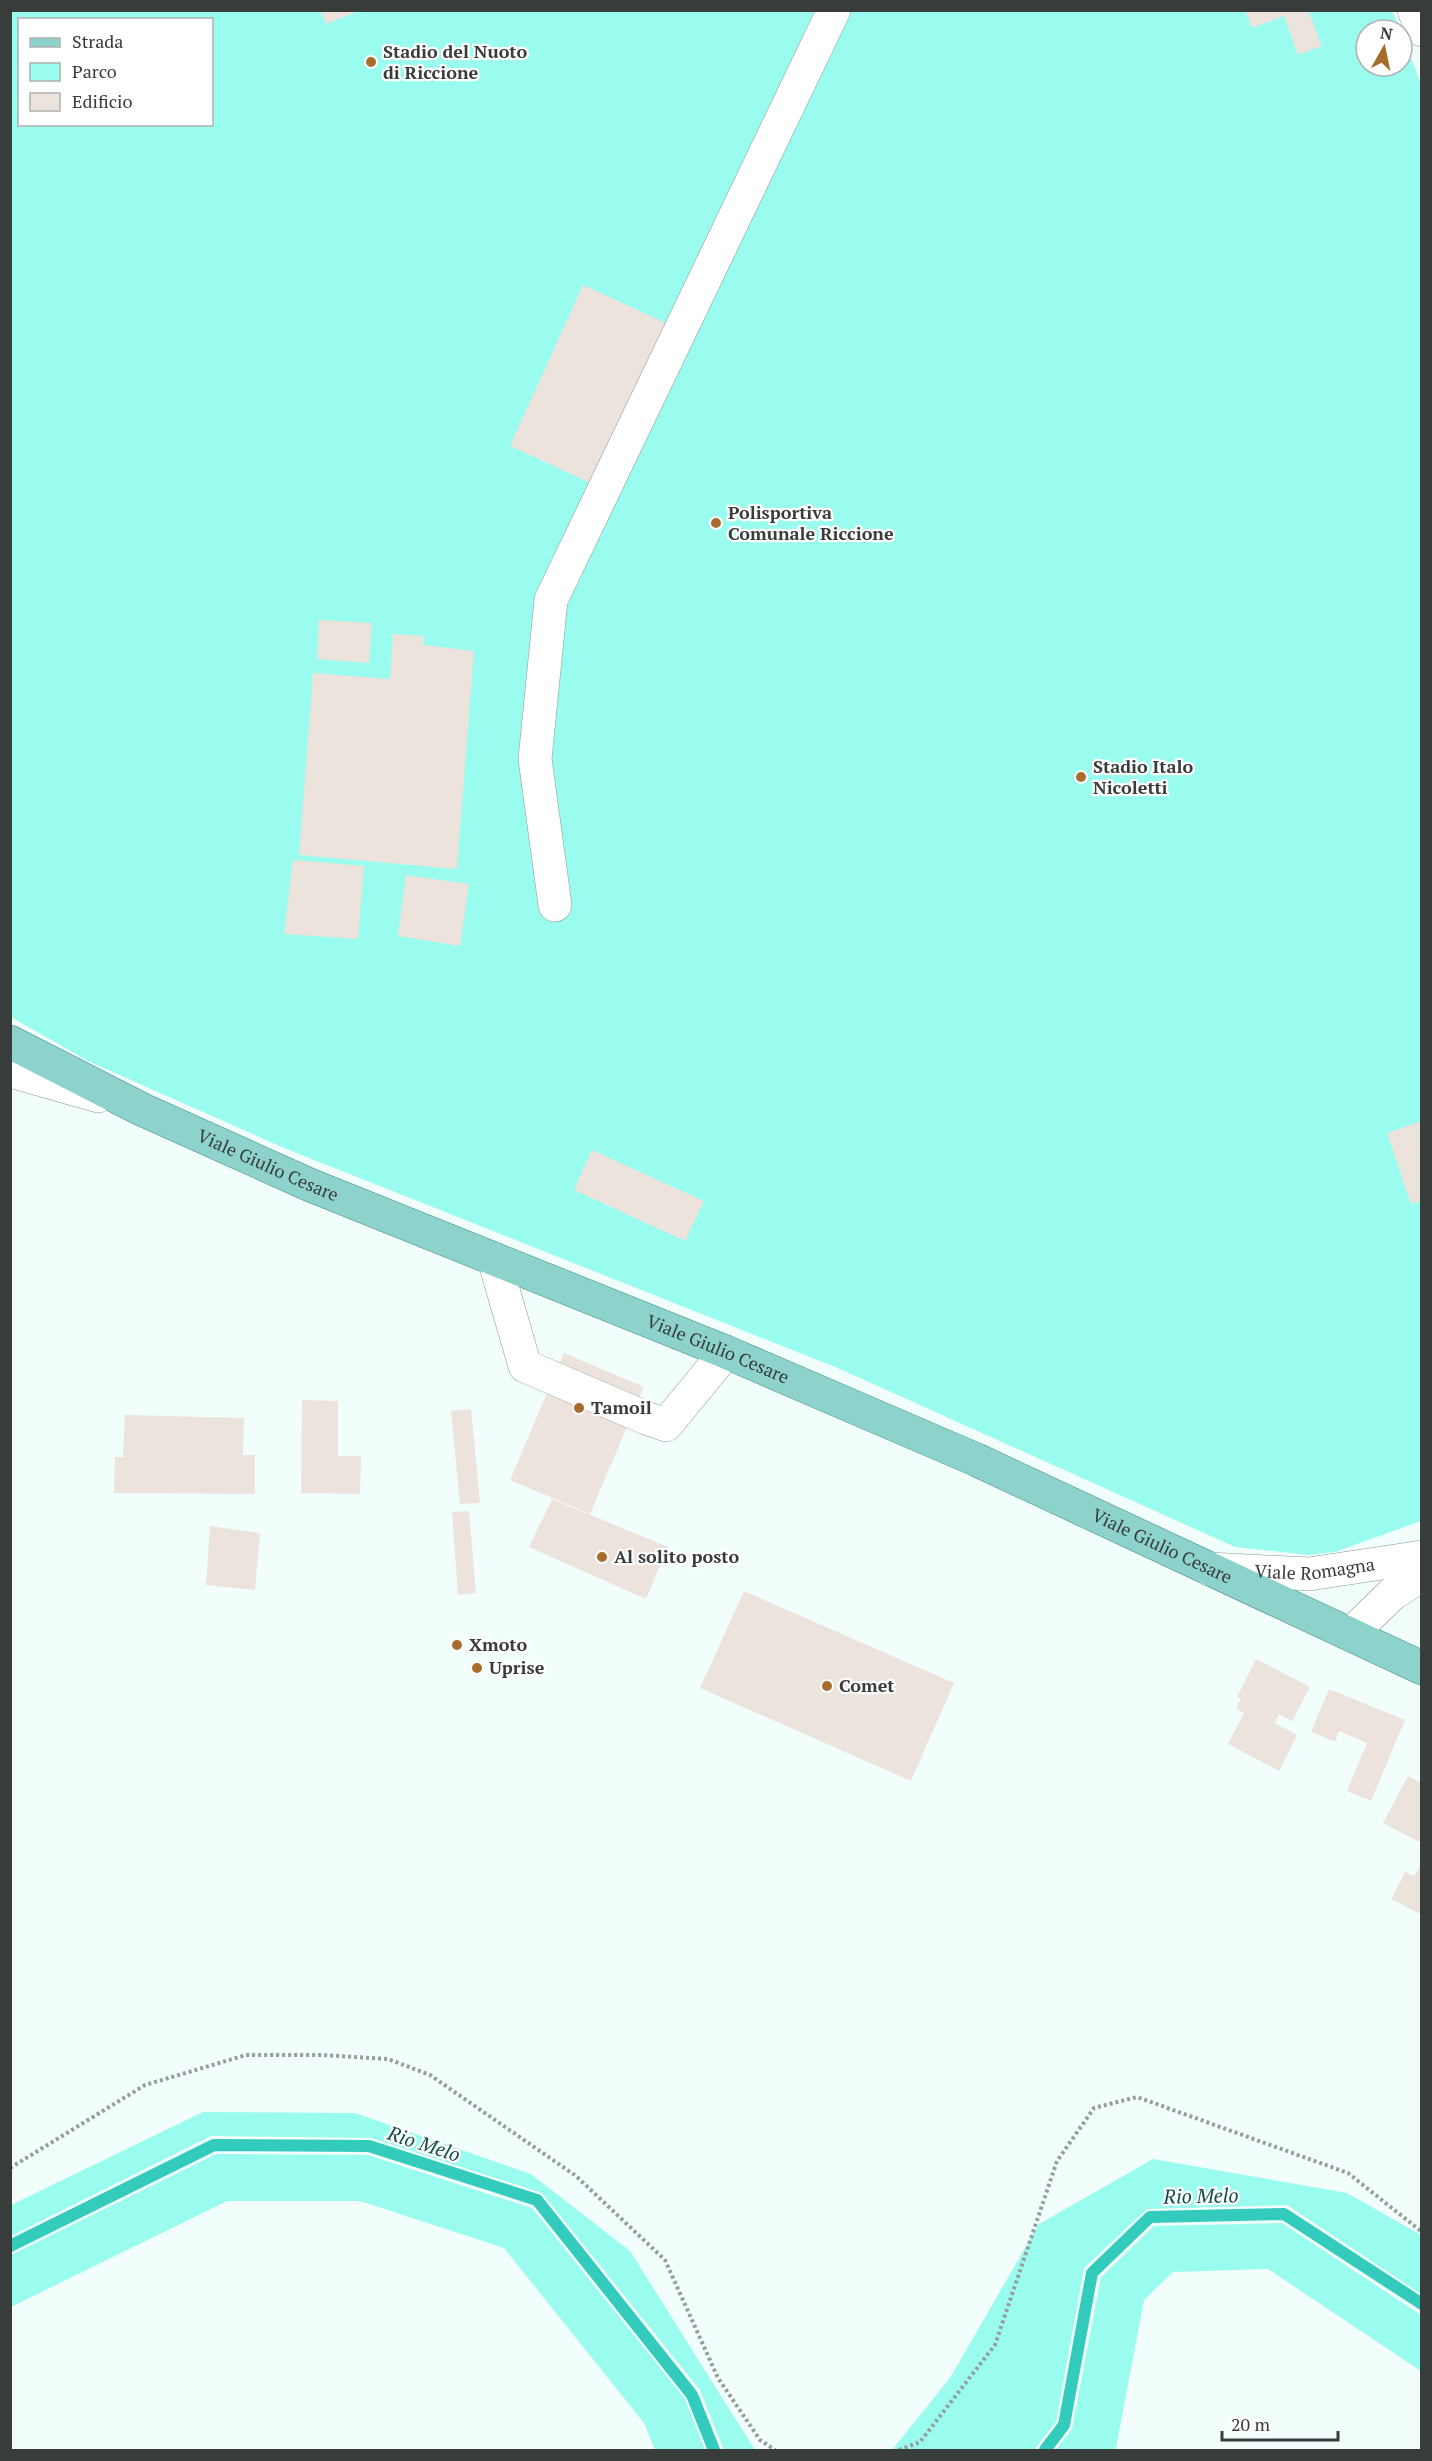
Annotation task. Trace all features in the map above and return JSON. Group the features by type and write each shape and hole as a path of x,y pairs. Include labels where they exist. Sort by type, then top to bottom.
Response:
{"main road":[{"name":"Viale Giulio Cesare","path":"10,1042 141,1109 310,1185 726,1353 977,1460 1422,1668"}],"street":[{"path":"555,905 535,759 551,600 834,10"},
{"path":"1414,10 1422,30"},
{"path":"10,1071 141,1109"},
{"path":"494,1259 525,1366 646,1418 666,1425 726,1353"},
{"name":"Viale Romagna","path":"1207,1569 1309,1574 1422,1557"},
{"name":"Viale Romagna","path":"1351,1634 1392,1594 1422,1575"}],"path":[{"path":"10,2168 145,2085 246,2055 322,2055 388,2059 430,2075 576,2176 665,2260 718,2378 760,2440 775,2451"},
{"path":"899,2451 920,2442 995,2345 1057,2161 1094,2108 1137,2097 1348,2173 1422,2232"}],"green space":[{"name":"Polisportiva Comunale Riccione","path":"11,11 1392,11 1395,18 1354,18 1354,78 1414,78 1414,66 1422,86 1421,1521 1335,1552 1308,1555 1235,1547 840,1369 284,1148 88,1061 11,1017"},
{"path":"203,2112 355,2113 531,2174 630,2251 755,2450 724,2450 700,2390 542,2193 371,2138 211,2136 11,2236 11,2205"},
{"path":"216,2154 368,2155 532,2208 685,2399 705,2450 655,2450 644,2423 504,2248 360,2201 227,2201 11,2307 11,2255"},
{"path":"1153,2159 1347,2193 1421,2235 1421,2294 1287,2205 1147,2209 1084,2268 1056,2422 1034,2450 892,2450 950,2378 1039,2224"},
{"path":"1282,2223 1421,2315 1421,2371 1268,2269 1173,2272 1144,2300 1116,2448 1114,2450 1056,2450 1072,2429 1101,2277 1154,2226"}],"building":[{"path":"320,10 359,10 359,11 326,24"},
{"path":"1245,10 1308,10 1322,46 1298,55 1284,16 1252,28"},
{"path":"583,285 670,325 597,486 510,446"},
{"path":"319,620 372,623 369,663 317,659"},
{"path":"393,634 424,636 423,645 474,651 457,869 299,855 313,673 390,679"},
{"path":"293,860 364,866 358,939 284,934"},
{"path":"406,875 469,884 460,946 398,936"},
{"path":"1422,1121 1422,1201 1411,1204 1387,1133"},
{"path":"592,1150 704,1201 685,1241 574,1190"},
{"path":"564,1353 644,1387 590,1514 510,1480"},
{"path":"302,1400 338,1401 338,1456 361,1456 360,1494 301,1493"},
{"path":"471,1409 480,1503 460,1504 451,1411"},
{"path":"125,1415 244,1418 243,1455 255,1455 255,1494 114,1493 115,1457 123,1457"},
{"path":"552,1499 668,1547 646,1599 529,1547"},
{"path":"469,1511 476,1593 458,1595 452,1512"},
{"path":"210,1526 260,1533 255,1590 206,1585"},
{"name":"Comet","path":"744,1591 954,1683 911,1781 700,1688"},
{"path":"1256,1659 1310,1687 1292,1721 1279,1714 1275,1723 1297,1735 1279,1771 1228,1744 1244,1713 1236,1708 1241,1699 1237,1697"},
{"path":"1329,1689 1405,1720 1371,1801 1347,1791 1367,1743 1339,1731 1335,1742 1311,1732"},
{"path":"1408,1776 1420,1782 1422,1779 1421,1843 1383,1823"},
{"path":"1422,1862 1422,1915 1391,1899 1405,1872 1414,1876"}],"waterway":[{"name":"Rio Melo","path":"10,2246 214,2145 369,2146 537,2200 692,2395 714,2450"},
{"name":"Rio Melo","path":"1045,2450 1064,2425 1092,2273 1150,2217 1284,2214 1422,2304"}],"place":[{"name":"Stadio del Nuoto di Riccione","path":"371,62"},
{"name":"Polisportiva Comunale Riccione","path":"716,523"},
{"name":"Stadio Italo Nicoletti","path":"1081,777"},
{"name":"Tamoil","path":"579,1408"},
{"name":"Al solito posto","path":"602,1557"},
{"name":"Xmoto","path":"457,1645"},
{"name":"Uprise","path":"477,1668"},
{"name":"Comet","path":"827,1686"}]}
